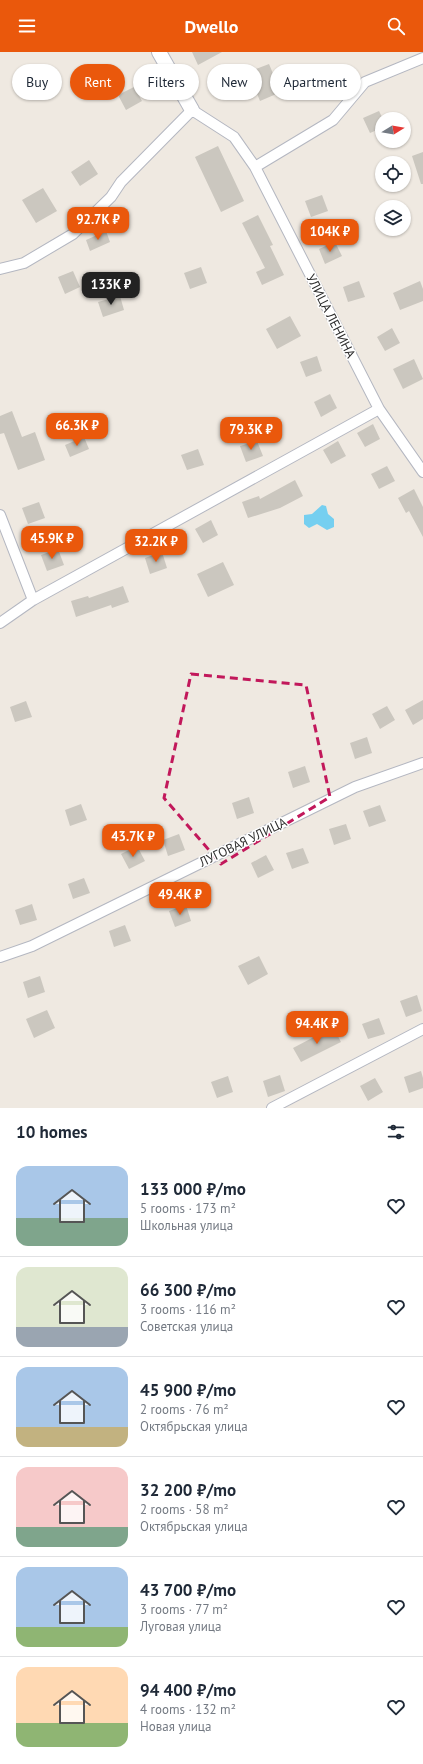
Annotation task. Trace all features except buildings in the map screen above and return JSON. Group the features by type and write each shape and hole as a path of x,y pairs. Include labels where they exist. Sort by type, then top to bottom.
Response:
{"street":[{"path":"0,269 24,263 73,234 111,197 121,182 192,110 159,52"},
{"path":"255,167 332,120 366,82 423,58"},
{"name":"УЛИЦА ЛЕНИНА","path":"192,110 234,137 255,167 379,409 423,472"},
{"path":"0,623 33,600 379,409"},
{"path":"0,515 33,600"},
{"name":"ЛУГОВАЯ УЛИЦА","path":"0,957 32,946 355,787 423,763"},
{"path":"272,1108 423,1029"}],"highlighted area":[{"path":"191,674 306,685 330,797 221,864 164,798"}],"water":[{"path":"322,505 326,506 328,514 334,519 334,527 327,530 317,524 309,528 304,524 304,515 312,514"}]}
